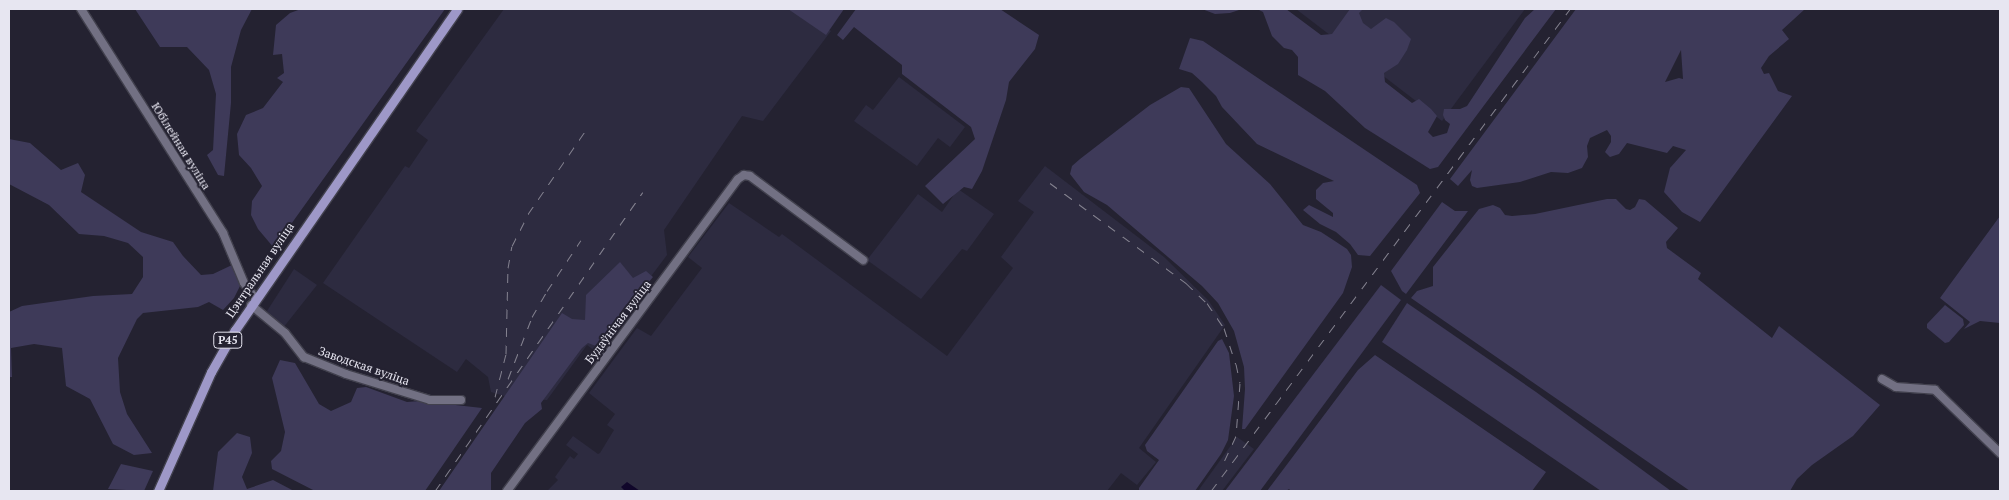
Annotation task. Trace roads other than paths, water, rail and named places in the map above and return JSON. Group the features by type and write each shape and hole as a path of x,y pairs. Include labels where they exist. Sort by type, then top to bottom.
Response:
{"main road":[{"name":"Цэнтральная вуліца","path":"158,491 211,372 253,301 457,9"}],"street":[{"name":"Юбілейная вуліца","path":"81,9 223,233 253,301"},
{"name":"Будаўнічая вуліца","path":"507,491 738,179 744,176 752,178 863,260"},
{"name":"Заводская вуліца","path":"253,301 285,333 304,357 346,374 430,400 460,400"},
{"path":"1882,379 1896,387 1935,390 2000,453"}],"railway":[{"path":"1211,491 1570,9"},
{"path":"495,397 506,354 508,268 512,246 528,214 586,130"},
{"path":"1050,183 1186,283 1207,303 1224,328 1240,383 1236,436 1222,466"},
{"path":"435,491 643,192"},
{"path":"508,379 532,317 581,240"}]}
